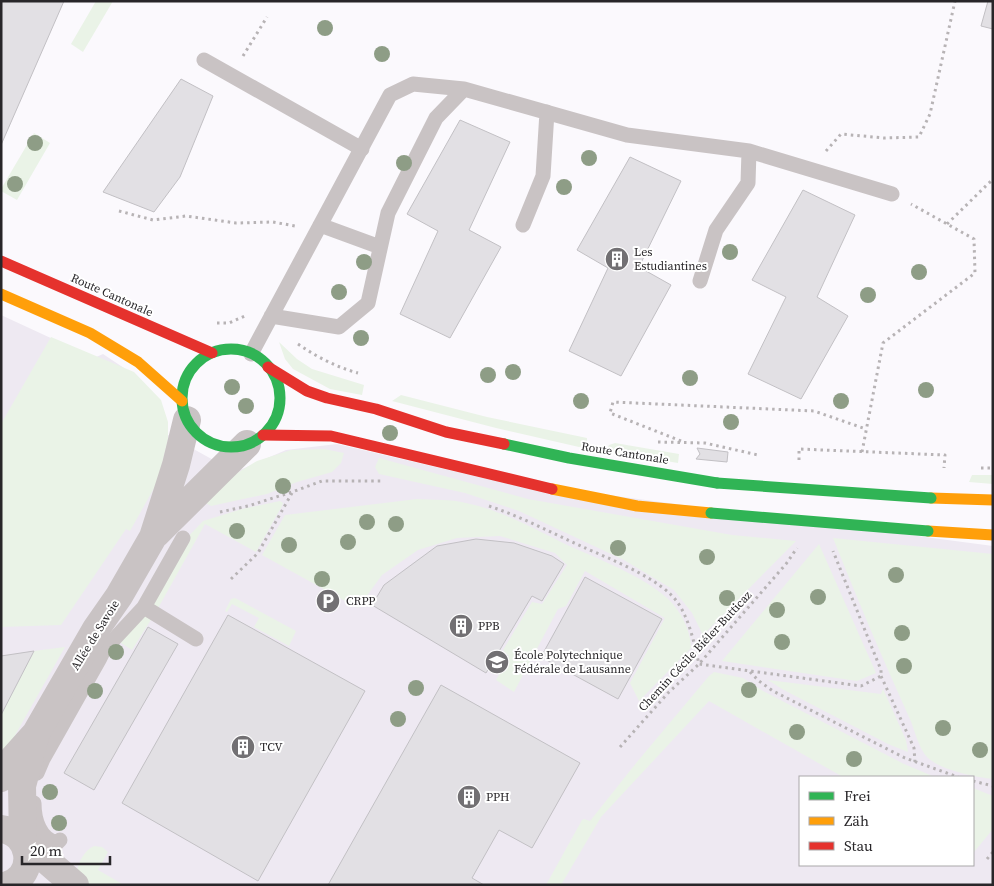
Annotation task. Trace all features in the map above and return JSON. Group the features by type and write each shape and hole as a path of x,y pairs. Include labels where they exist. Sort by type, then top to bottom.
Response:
{"main road":[{"name":"Route Cantonale","path":"1,261 212,353"},
{"path":"1,294 90,333 138,362 185,410"},
{"path":"255,439 276,418 280,396 274,375 268,367 251,354 232,349 212,353 202,359 190,372 183,389 185,410 192,428 208,441 227,447 255,439 331,436 547,488 636,506 993,535"},
{"name":"Route Cantonale","path":"268,367 307,391 327,398 376,409 446,432 569,458 717,483 930,498 993,500"}],"street":[{"name":"Allée de Savoie","path":"1,778 10,762 36,733 96,629 119,596 153,537 176,465 185,410"},
{"name":"Allée de Savoie","path":"153,537 255,439"},
{"name":"Allée de Savoie","path":"8,885 18,880 28,861 17,839 22,786 36,733"},
{"path":"17,839 46,860 75,885"}],"lane":[{"path":"204,60 362,149"},
{"path":"251,354 390,96 413,84 464,90 627,135 750,151 892,194"},
{"path":"269,320 339,327 368,303 388,213 436,118 464,90"},
{"path":"523,226 543,176 547,112"},
{"path":"700,281 716,230 748,183 750,151"},
{"path":"320,225 380,247"},
{"path":"60,840 57,844 51,842 38,828 34,796 37,771 104,650 144,607 183,538"},
{"path":"144,607 196,639"}],"path":[{"path":"821,157 841,134 884,138 919,137 930,114 955,1"},
{"path":"241,59 266,17"},
{"path":"947,224 993,178"},
{"path":"862,452 883,343 975,273 974,239 892,194"},
{"path":"119,211 153,220 186,216 236,223 272,222 297,227 320,225"},
{"path":"269,320 321,358 360,374"},
{"path":"683,441 610,413 613,402 814,411 866,429"},
{"path":"656,442 683,441 706,444 763,456"},
{"path":"799,461 799,449 945,455 944,468"},
{"path":"790,460 808,462"},
{"path":"935,468 954,468"},
{"path":"973,468 993,468"},
{"path":"183,538 192,522 205,515 248,506 322,481 388,482"},
{"path":"231,579 258,553 292,492"},
{"path":"482,504 521,518 630,569 664,589 678,602 690,626 699,664 861,686 881,676"},
{"name":"Chemin Cécile Biéler-Butticaz","path":"620,747 668,692 699,664 786,564 800,543"},
{"path":"831,546 881,670 881,676 914,748 915,762"},
{"path":"749,671 773,691 915,762 955,776"},
{"path":"974,781 993,786"},
{"path":"987,859 993,852"}],"shaded area":[{"path":"96,1 113,1 83,52 71,44"},
{"path":"34,133 50,143 17,200 1,191 1,189"},
{"name":"École Polytechnique Fédérale de Lausanne","path":"1,315 94,358 103,354 133,374 161,431 235,472 286,450 337,444 487,479 993,546 993,885 1,885"},
{"path":"51,337 134,372 161,400 168,422 168,439 158,481 130,531 126,529 61,625 1,627 1,424"},
{"path":"279,342 297,359 312,369 364,385 362,395 330,389 293,369 285,359"},
{"path":"401,395 487,417 587,438 587,442 584,446 579,447 392,401"},
{"path":"615,443 679,454 678,463 606,451 609,445"},
{"path":"324,449 344,453 341,463 332,472 297,482 267,494 211,506 204,502 229,478 257,461 291,450"},
{"path":"379,458 528,499 732,535 796,541 703,635 692,613 674,590 624,560 519,511 465,493 379,474 375,467"},
{"path":"972,475 993,475 993,484 969,482"},
{"path":"417,499 448,500 492,510 605,561 645,582 667,598 676,608 687,627 691,648 639,701 630,683 665,618 585,571 566,606 558,609 514,692 496,680 509,656 503,650 532,602 542,604 567,565 555,553 500,536 457,538 418,550 382,575 358,608 262,555 285,515"},
{"path":"280,501 283,503 282,506 256,552 205,524 157,610 132,650 118,641 185,540 203,521 242,509"},
{"path":"833,538 993,554 993,779 968,775 941,766 925,754 919,744"},
{"path":"819,544 876,673 857,681 722,661"},
{"path":"235,598 296,631 289,646 254,627 259,618 232,604 227,612 225,611 231,599"},
{"path":"65,647 1,760 1,715 34,651"},
{"path":"714,672 743,678 763,691 904,764 933,776 841,776 709,701 601,817 561,885 546,885 582,820 590,821"},
{"path":"768,680 881,694 883,689 906,740 908,752 888,744"},
{"path":"974,788 993,796 993,829 974,852"},
{"path":"94,846 102,847 108,852 98,870 124,885 90,885 84,882 77,871 78,867 85,853"}],"building":[{"path":"1,1 64,1 1,145"},
{"path":"988,1 993,1 993,29 981,26"},
{"path":"181,79 213,96 180,177 154,212 103,192"},
{"path":"460,120 510,142 469,230 501,247 450,338 400,314 438,231 407,214"},
{"name":"Les Estudiantines","path":"630,157 681,181 639,267 671,285 621,376 569,351 608,268 577,250"},
{"path":"803,190 855,215 817,297 848,316 801,399 748,374 786,297 752,280"},
{"path":"697,448 728,452 727,462 696,459 700,454"},
{"name":"PPB","path":"476,539 514,543 552,556 564,564 542,601 532,596 486,673 372,605 384,585 437,546"},
{"path":"585,577 662,619 618,699 541,657"},
{"name":"TCV","path":"228,615 365,691 258,881 122,803"},
{"path":"148,627 178,644 94,790 64,773"},
{"path":"34,651 1,715 1,656"},
{"name":"PPH","path":"441,685 580,763 532,848 499,830 472,878 484,885 328,885"}],"traffic: fast":[{"path":"231,349 250,353 265,364 276,379 280,398 276,417 265,432 250,443 231,447 212,443 197,432 186,417 182,398 186,379 197,364 212,353 231,349"},
{"path":"504,444 569,458 717,483"},
{"path":"717,483 931,498"},
{"path":"711,513 928,531"}],"traffic: slow":[{"path":"1,294 90,333 138,362 182,401"},
{"path":"552,489 637,506 711,513"},
{"path":"931,498 993,500"},
{"path":"928,531 993,535"}],"traffic: jam":[{"path":"1,261 212,353"},
{"path":"268,367 307,391 327,398 376,409 446,432 504,444"},
{"path":"263,435 331,436 552,489"}],"place":[{"name":"Les Estudiantines","path":"617,259"},
{"name":"CRPP","path":"328,601"},
{"name":"PPB","path":"461,626"},
{"name":"École Polytechnique Fédérale de Lausanne","path":"497,662"},
{"name":"TCV","path":"243,747"},
{"name":"PPH","path":"469,797"}]}
